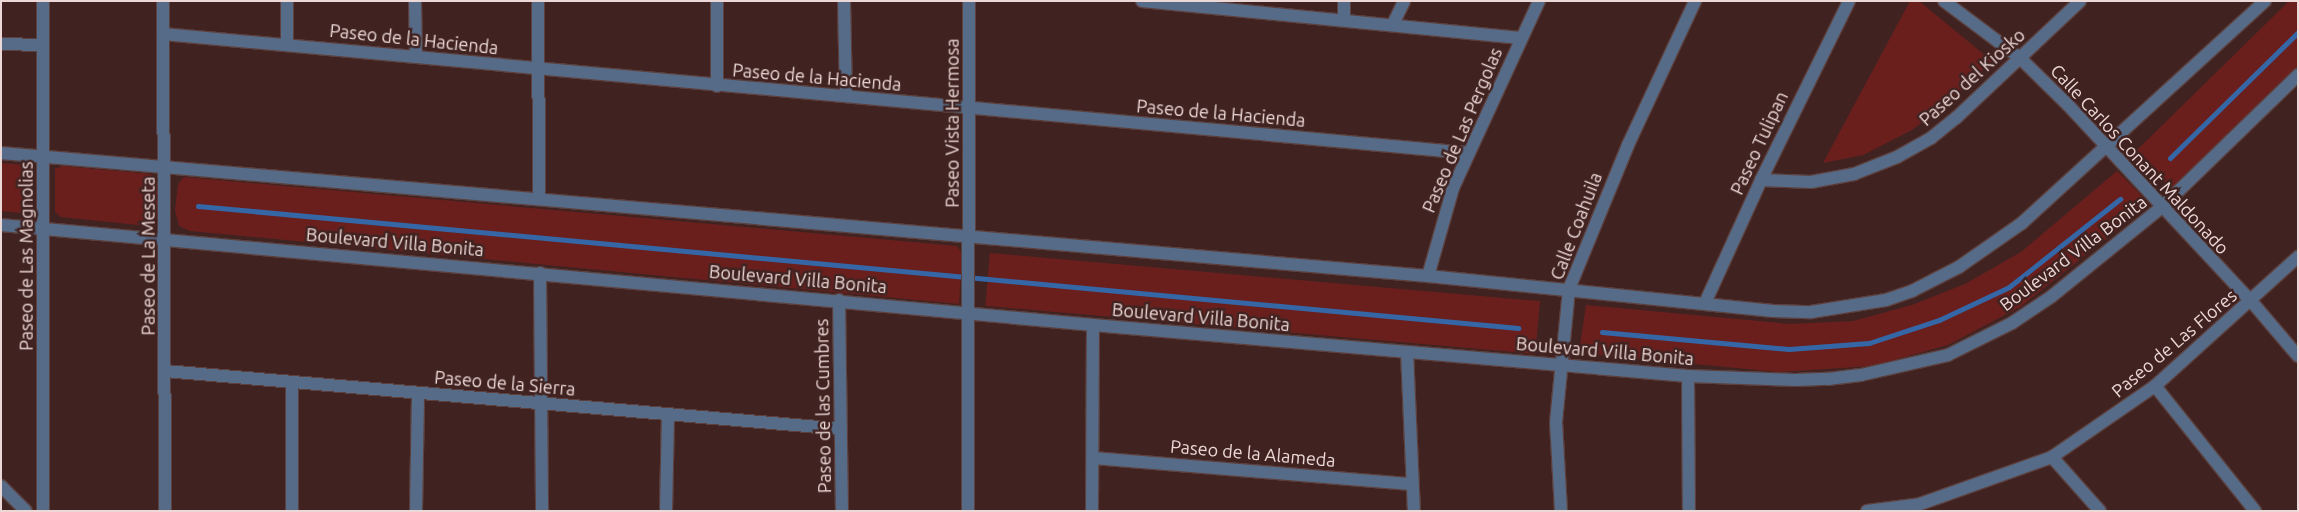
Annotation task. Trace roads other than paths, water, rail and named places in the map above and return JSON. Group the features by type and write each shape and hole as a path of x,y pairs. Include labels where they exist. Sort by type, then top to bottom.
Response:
{"street":[{"name":"Paseo de Las Magnolias","path":"43,1 43,511"},
{"name":"Paseo de La Meseta","path":"163,1 165,511"},
{"path":"287,1 287,44"},
{"path":"415,1 416,56"},
{"path":"538,1 539,199"},
{"path":"717,1 717,86"},
{"path":"844,1 846,96"},
{"name":"Paseo Vista Hermosa","path":"968,310 969,1"},
{"path":"1142,1 1217,5 1520,38"},
{"path":"1344,1 1344,20"},
{"path":"1393,24 1404,1"},
{"name":"Paseo de Las Pergolas","path":"1428,276 1447,206 1468,153 1520,38 1539,1"},
{"name":"Calle Coahuila","path":"1561,511 1556,422 1569,294 1628,145 1695,1"},
{"name":"Paseo Tulipan","path":"1705,303 1761,180 1849,1"},
{"name":"Calle Carlos Conant Maldonado","path":"1944,1 2020,58 2121,159 2162,207 2251,301 2298,356"},
{"name":"Paseo del Kiosko","path":"1761,180 1811,182 1854,174 1898,157 1931,138 1956,118 2080,1"},
{"path":"1,153 539,199 969,241 1428,276 1569,294 1811,312 1855,306 1912,291 1959,267 2022,223 2109,147 2265,1"},
{"name":"Paseo de la Hacienda","path":"164,34 416,56 717,86 846,96 1468,153"},
{"path":"1,44 43,44"},
{"name":"Boulevard Villa Bonita","path":"1,225 968,310 1093,325 1407,352 1561,360 1688,376 1795,380 1828,379 1861,375 1948,355 2004,327 2052,296 2162,207 2298,75"},
{"name":"Paseo de Las Flores","path":"1867,511 1924,507 2052,456 2155,386 2298,257"},
{"path":"540,273 542,511"},
{"name":"Paseo de las Cumbres","path":"839,300 842,511"},
{"path":"968,310 968,511"},
{"path":"1092,511 1093,325"},
{"path":"1407,352 1411,484 1414,511"},
{"name":"Paseo de la Sierra","path":"165,371 841,429"},
{"path":"1688,376 1689,511"},
{"path":"292,382 292,511"},
{"path":"2155,386 2255,511"},
{"path":"416,511 418,393"},
{"path":"666,511 668,414"},
{"path":"2052,456 2100,511"},
{"name":"Paseo de la Alameda","path":"1093,458 1411,484"},
{"path":"1,486 26,511"}],"waterway":[{"path":"2170,158 2298,32"},
{"path":"1602,332 1789,349 1869,343 1939,320 2009,287 2120,199"},
{"path":"198,206 1518,328"}]}
